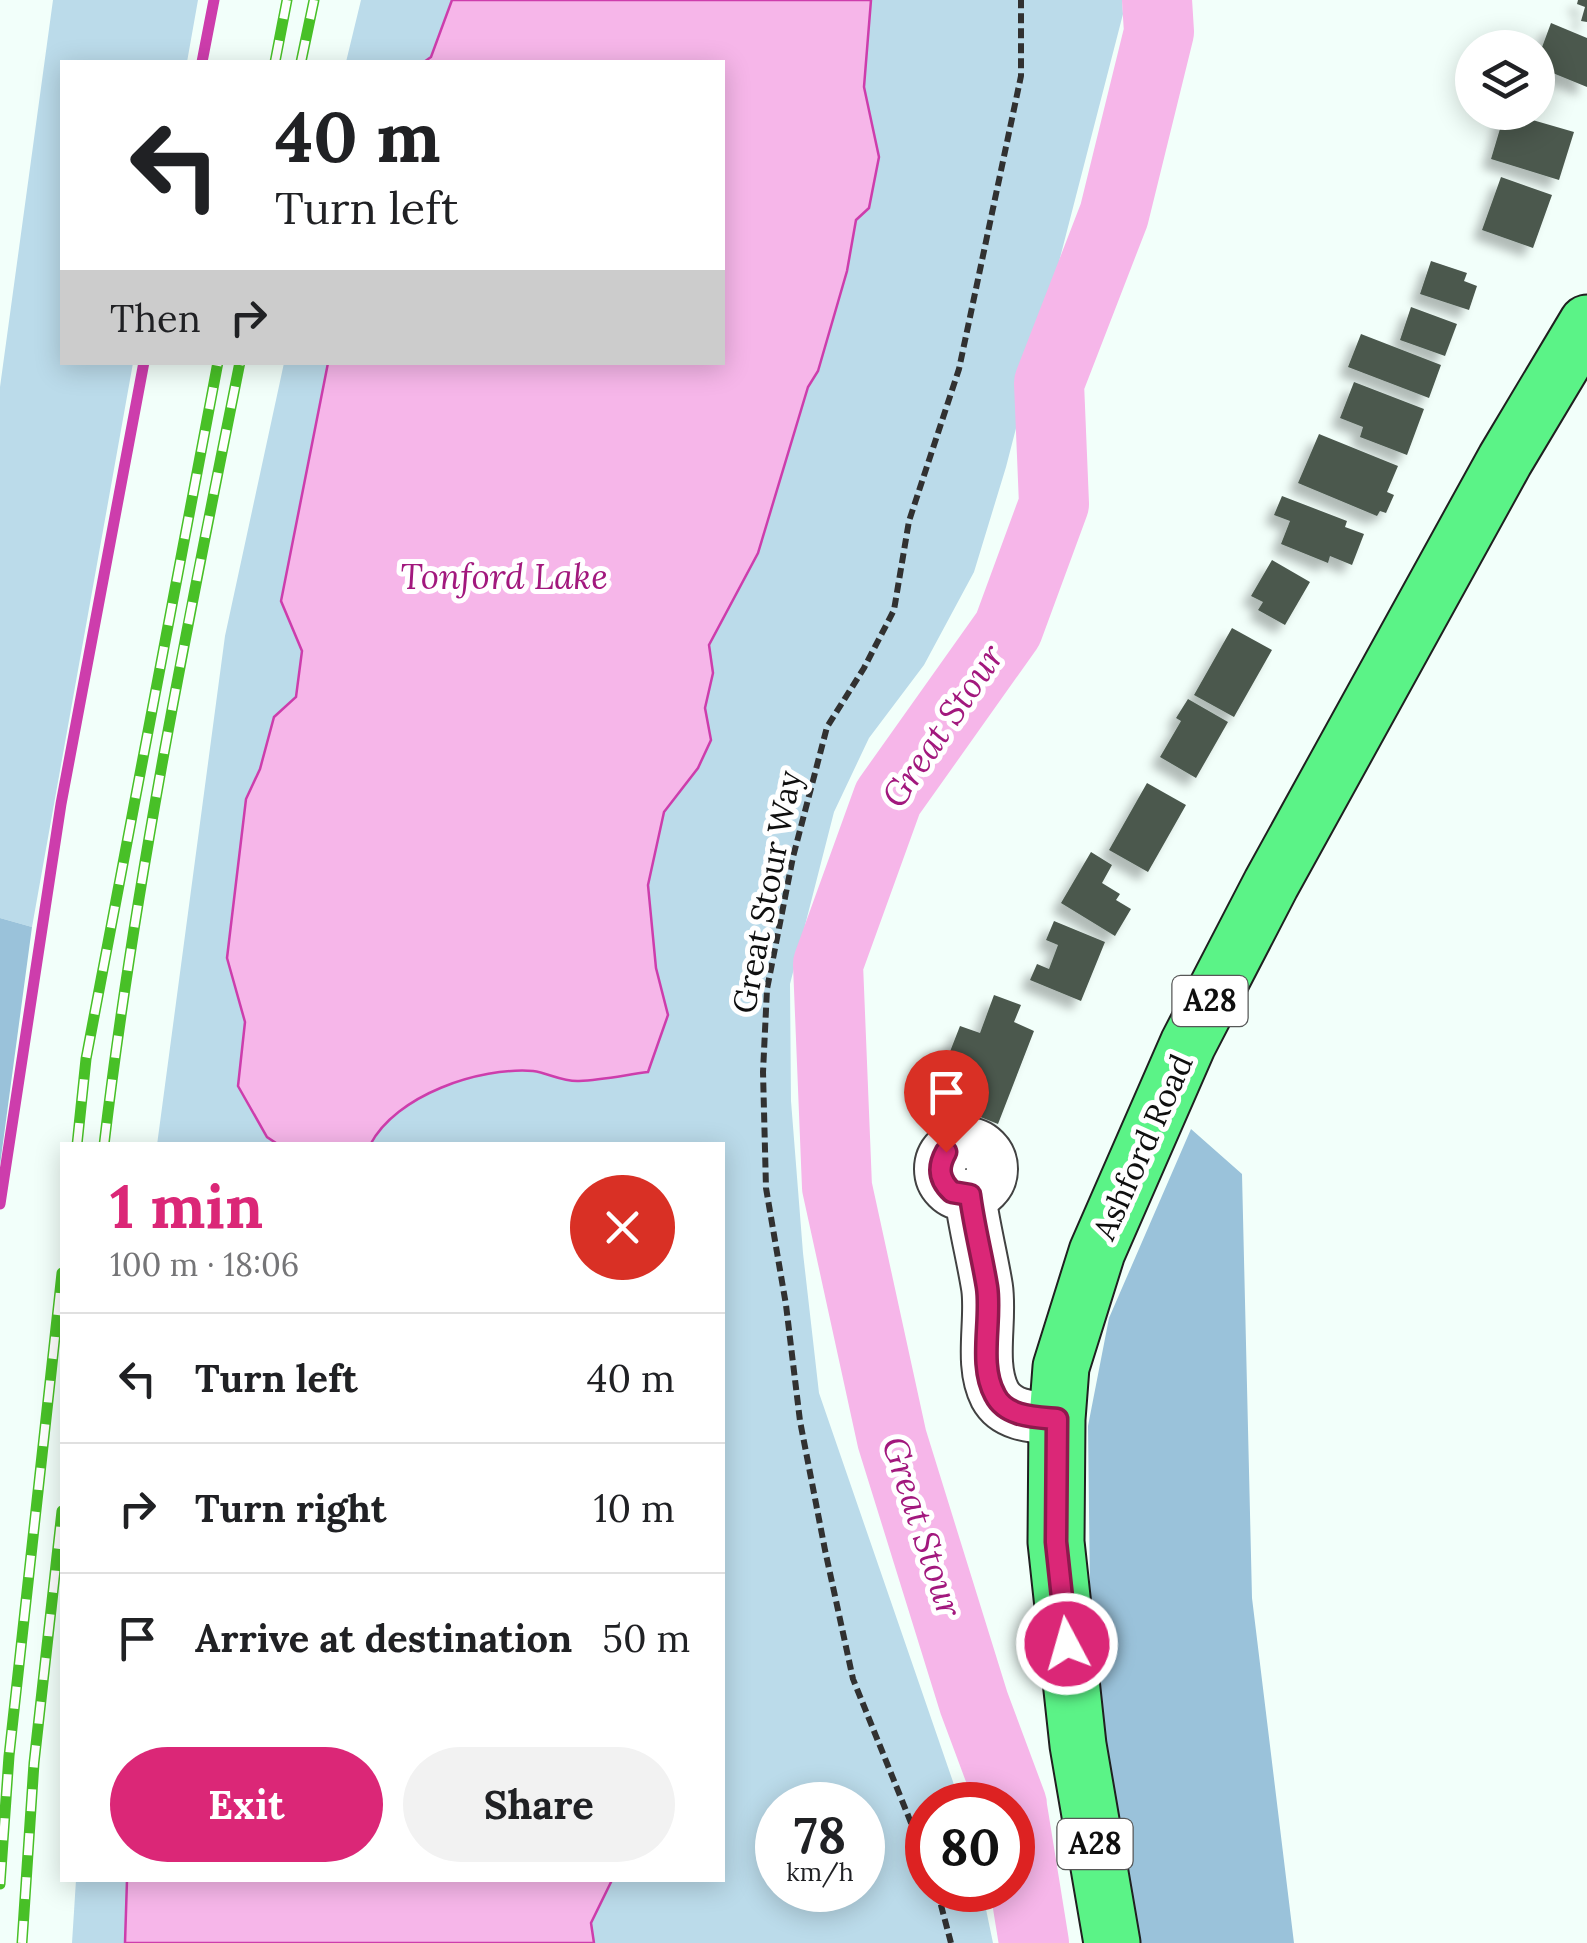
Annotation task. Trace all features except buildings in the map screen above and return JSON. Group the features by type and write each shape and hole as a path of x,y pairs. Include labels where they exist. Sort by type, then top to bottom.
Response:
{"highway":[{"name":"Ashford Road","path":"1112,1943 1078,1745 1056,1542 1061,1367 1097,1252 1188,1044 1271,884 1466,530 1587,323"}],"lane":[{"path":"970,1195 987,1287 988,1376 995,1397 1024,1416 1057,1419"}],"path":[{"name":"Great Stour Way","path":"905,1808 853,1679 800,1421 766,1188 762,1072 767,990 793,857 828,728 894,610 909,521 958,369 1021,76 1022,0"},
{"path":"943,1912 951,1943"}],"shaded area":[{"path":"53,0 198,0 187,60 60,60 60,365 133,365 32,927 0,918 0,387"},
{"path":"361,0 452,0 428,60 346,60"},
{"path":"871,0 1122,0 1123,14 1006,467 974,572 924,665 869,738 834,812 790,984 791,1101 819,1393 953,1782 905,1782 905,1912 987,1912 993,1943 594,1943 591,1923 611,1882 725,1882 725,1142 372,1142 399,1112 465,1079 533,1071 579,1081 648,1071 668,1015 656,968 648,885 664,812 698,768 711,740 705,708 713,673 709,645 758,553 808,387 818,371 847,271 856,219 869,207 879,157 864,87"},
{"path":"284,365 328,365 281,601 303,651 296,697 274,717 260,769 246,799 227,958 245,1022 238,1086 267,1137 274,1142 157,1142 225,636"},
{"path":"0,918 32,927 0,1165"},
{"path":"1191,1129 1242,1174 1252,1598 1294,1943 1139,1943 1091,1676 1088,1426 1109,1318"},
{"path":"76,1882 127,1882 125,1943 72,1943"}],"water":[{"name":"Tonford Lake","path":"452,0 871,0 864,87 879,157 869,208 856,220 847,271 818,371 808,387 758,553 709,645 713,673 705,708 711,740 698,768 664,812 648,885 656,968 668,1015 648,1072 579,1081 533,1071 488,1074 465,1079 419,1099 382,1127 372,1142 274,1142 267,1137 238,1086 245,1022 227,958 246,799 260,769 274,717 296,697 302,651 281,601 328,365 725,365 725,60 427,60"},
{"path":"127,1882 611,1882 591,1923 594,1943 125,1943"}],"waterway":[{"path":"202,60 214,0"},
{"name":"Great Stour","path":"1003,1782 974,1703 892,1439 837,1187 828,964 888,798 1008,629 1054,504 1049,383 1114,215 1159,32 1157,0"},
{"path":"0,1204 61,804 143,365"},
{"name":"Great Stour","path":"1029,1912 1034,1943"}],"railway":[{"path":"275,60 287,0"},
{"path":"301,60 314,0"},
{"path":"77,1142 86,1059 217,365"},
{"path":"104,1142 147,850 239,365"},
{"path":"0,1884 9,1756 60,1291"},
{"path":"22,1943 34,1763 60,1529"}],"route":[{"path":"946,1152 941,1178 952,1192 970,1195 987,1287 988,1376 995,1397 1024,1416 1057,1419 1056,1542 1067,1644"}]}
